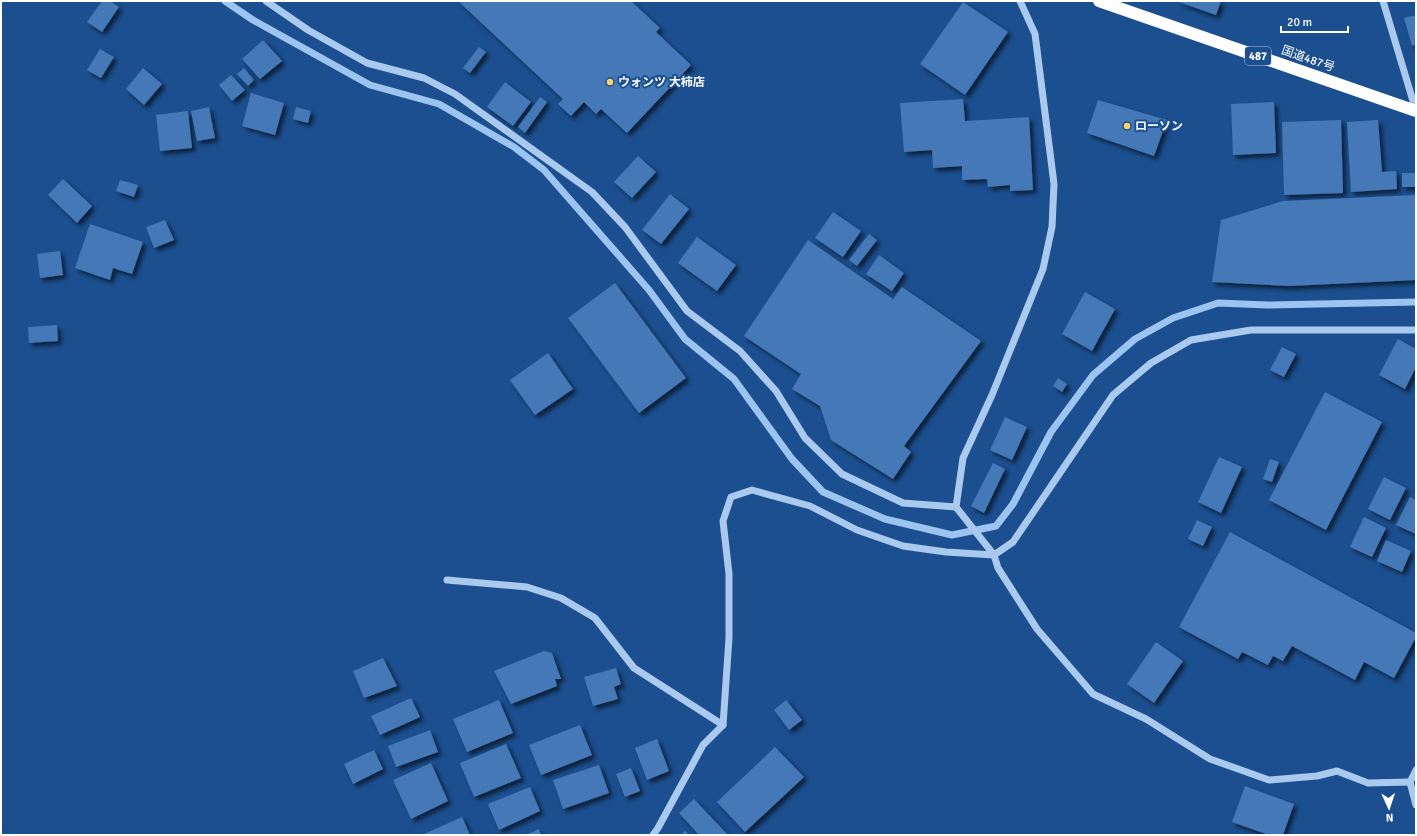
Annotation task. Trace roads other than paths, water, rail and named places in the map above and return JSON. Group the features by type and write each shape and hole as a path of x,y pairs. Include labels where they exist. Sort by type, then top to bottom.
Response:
{"highway":[{"name":"国道487号","path":"1099,1 1416,111"}],"street":[{"path":"266,1 308,30 367,63 424,78 455,94 592,192 625,227 687,311 740,351 776,391 805,438 842,474 903,503 956,507"},
{"path":"1020,1 1035,34 1054,184 1052,227 1043,269 992,395 963,458 956,507 994,555 998,568 1037,630 1092,694 1146,719 1210,759 1269,780 1317,776 1337,771 1368,783 1410,782"},
{"path":"1383,1 1416,111"},
{"path":"653,835 703,745 723,725 729,638 730,582 723,521 731,497 752,490 810,506 857,530 903,546 946,552 994,555 1013,542 1113,395 1150,363 1192,340 1251,330 1416,330"},
{"path":"447,580 527,587 561,598 595,618 634,668 723,725"},
{"path":"1416,770 1410,782 1416,805"}],"waterway":[{"path":"225,1 253,20 370,85 439,104 514,147 544,170 649,290 685,339 734,379 792,459 823,492 885,519 952,535 996,526 1013,504 1051,432 1093,375 1135,339 1173,318 1218,303 1267,305 1416,302"}],"place":[{"name":"ウォンツ 大柿店","path":"610,82"},
{"name":"ローソン","path":"1127,126"}]}
